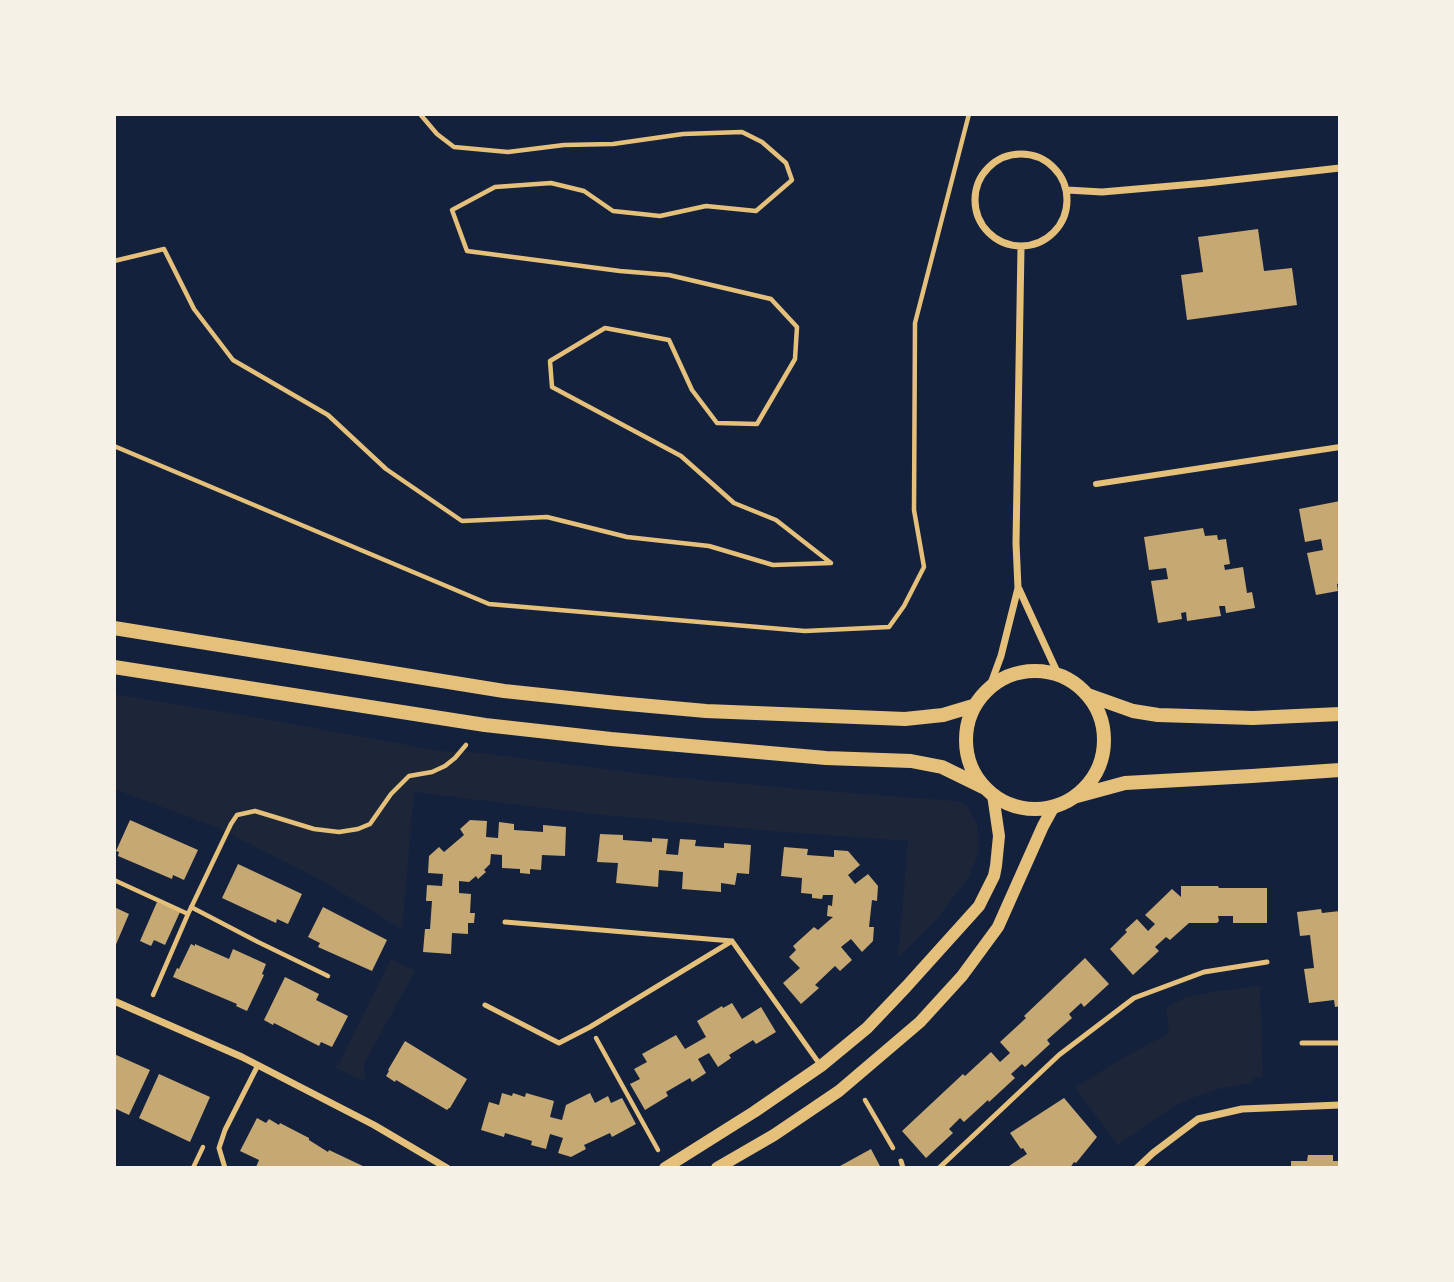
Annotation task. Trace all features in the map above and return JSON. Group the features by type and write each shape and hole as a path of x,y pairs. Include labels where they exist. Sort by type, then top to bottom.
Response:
{"main road":[{"path":"114,628 504,691 617,703 905,719 943,715 973,706"},
{"path":"114,667 485,725 813,757 911,761 942,767 1006,804 1029,809 1054,807 1075,796 1125,783 1340,770"},
{"path":"989,792 968,762 965,731 973,706 990,686 1012,674 1035,670 1058,674 1072,681 1088,695 1099,714 1104,735 1101,760 1091,780 1075,796"},
{"path":"1088,695 1133,711 1158,715 1253,718 1340,714"}],"street":[{"path":"1016,154 1029,154 1046,161 1057,170 1067,190 1068,208 1060,226 1047,240 1037,244 1021,247 995,239 986,231 976,213 974,194 980,177 993,162 1016,154"},
{"path":"1067,190 1102,192 1340,168"},
{"path":"990,686 1001,656 1018,589 1016,543 1021,247"},
{"path":"1096,484 1340,447"},
{"path":"1018,589 1058,674"},
{"path":"665,1168 821,1066 867,1028 979,906 994,876 999,836 989,792"},
{"path":"717,1168 774,1135 839,1091 920,1021 962,976 998,927 1054,807"},
{"path":"114,1001 258,1065 374,1125 447,1168"},
{"path":"1137,1168 1198,1119 1242,1108 1340,1105"}],"lane":[{"path":"505,922 732,941 821,1066"},
{"path":"485,1004 559,1043 732,941"},
{"path":"939,1168 1059,1055 1134,998 1204,972 1267,962"},
{"path":"1302,1043 1340,1043"},
{"path":"225,1168 219,1148 225,1130 258,1065"},
{"path":"901,1161 903,1168"}],"path":[{"path":"114,261 164,248 194,309 233,360 328,415 386,468 462,521 547,517 627,537 709,546 773,565 831,563 776,520 734,503 681,456 552,387 550,360 606,328 669,340 692,390 718,423 757,424 795,359 797,327 771,299 669,275 467,251 452,210 495,187 551,183 584,191 613,211 660,216 706,206 756,211 792,180 786,163 762,142 741,132 683,134 613,144 564,145 508,152 454,147 437,134 420,114"},
{"path":"114,446 488,604 805,631 889,627 904,606 924,567 914,510 915,323 969,114"},
{"path":"153,995 191,907 237,815 255,811 314,829 339,832 358,829 370,824 391,794 409,776 432,772 446,766 466,745"},
{"path":"114,880 188,914"},
{"path":"191,907 328,976"},
{"path":"590,1027 658,1151"},
{"path":"865,1100 901,1161"}],"shaded area":[{"path":"114,694 440,751 482,753 659,776 955,801 963,803 969,809 977,825 978,854 969,877 936,920 898,958 908,841 584,813 414,792 402,929 319,879 218,828 114,789"},
{"path":"391,959 415,971 364,1064 366,1082 334,1067 339,1064"},
{"path":"1260,986 1263,1077 1189,1099 1118,1145 1075,1088 1169,1033 1166,1007 1187,997"}],"building":[{"path":"1258,229 1264,271 1292,268 1297,305 1187,320 1181,275 1203,272 1198,237"},
{"path":"1340,501 1338,591 1316,595 1307,553 1323,550 1321,539 1305,542 1299,509"},
{"path":"1203,528 1205,536 1217,535 1218,540 1226,539 1230,564 1224,565 1225,570 1243,567 1247,593 1252,592 1255,608 1226,613 1225,606 1219,606 1221,616 1187,621 1186,612 1181,613 1182,619 1158,623 1151,581 1168,579 1166,568 1149,570 1144,537"},
{"path":"130,820 198,850 184,880 173,875 172,879 118,856 119,852 116,851"},
{"path":"470,820 487,821 486,837 498,838 499,822 514,824 514,830 543,832 543,825 566,827 565,856 542,855 541,870 530,869 530,874 520,873 520,869 502,868 502,855 491,854 490,864 484,870 486,872 478,879 476,876 469,882 459,881 459,893 471,894 470,913 475,913 474,923 468,923 468,934 452,933 451,954 423,952 425,929 430,929 432,901 426,901 427,885 442,886 443,874 428,873 429,856 439,847 444,852 464,835 460,829"},
{"path":"600,834 623,835 623,840 652,842 652,838 668,839 666,854 678,855 680,839 696,840 695,846 724,848 724,843 751,845 749,874 737,873 735,885 721,883 721,892 682,889 683,872 659,870 658,887 616,883 618,863 597,862"},
{"path":"784,847 808,849 807,855 834,857 834,850 848,851 860,865 848,875 855,884 868,874 878,886 877,901 872,900 869,927 874,927 873,941 862,952 851,939 841,947 852,960 840,971 835,966 815,985 819,988 801,1004 783,983 800,968 789,957 796,950 793,946 814,927 818,930 833,917 827,916 833,895 823,895 822,899 812,898 812,894 801,893 802,878 781,876"},
{"path":"238,864 302,894 288,924 277,919 276,923 222,898"},
{"path":"1181,886 1267,888 1267,923 1233,923 1233,916 1218,916 1217,923 1189,923 1170,940 1166,937 1155,947 1159,951 1133,975 1110,949 1137,919 1148,931 1155,924 1145,915 1172,889 1181,897"},
{"path":"157,902 180,912 165,945 154,940 151,946 140,941"},
{"path":"114,907 129,914 114,949"},
{"path":"323,907 387,940 372,971 318,947 320,943 308,937"},
{"path":"1321,909 1322,913 1340,911 1340,1006 1335,1007 1334,1000 1309,1003 1304,969 1314,968 1310,935 1300,936 1297,912"},
{"path":"191,944 229,959 233,949 266,964 262,974 264,975 247,1011 236,1006 237,1004 173,977"},
{"path":"1085,958 1109,984 1084,1007 1081,1003 1069,1014 1072,1018 1047,1040 1050,1044 1025,1067 1022,1064 1011,1074 1015,1078 989,1102 988,1100 964,1122 960,1118 949,1129 953,1133 926,1158 902,1131 963,1074 965,1076 991,1052 1000,1062 1010,1053 1000,1042"},
{"path":"285,977 319,994 316,1000 348,1016 332,1047 321,1042 319,1046 264,1020"},
{"path":"732,1003 742,1019 761,1007 776,1032 756,1044 753,1040 729,1055 731,1058 718,1067 709,1053 698,1059 706,1073 692,1082 690,1078 666,1092 668,1096 645,1110 630,1084 640,1079 634,1069 647,1062 642,1054 676,1035 685,1049 706,1037 697,1021"},
{"path":"405,1041 467,1079 447,1110 386,1076"},
{"path":"114,1054 150,1070 129,1115 114,1108"},
{"path":"159,1074 210,1097 190,1142 139,1118"},
{"path":"502,1093 525,1097 526,1093 554,1101 550,1117 562,1120 566,1105 590,1093 595,1103 608,1096 611,1103 622,1098 636,1124 612,1137 610,1133 584,1145 586,1149 571,1157 558,1153 563,1138 550,1134 546,1149 531,1145 532,1141 505,1133 504,1137 481,1130 489,1102 499,1105"},
{"path":"1064,1098 1097,1137 1076,1163 1070,1168 1006,1168 1027,1154 1010,1133"},
{"path":"257,1118 266,1123 269,1119 279,1125 280,1123 309,1138 328,1152 329,1150 367,1168 258,1168 256,1167 259,1160 240,1151"},
{"path":"871,1149 881,1168 840,1166"},
{"path":"1308,1155 1333,1155 1333,1161 1340,1161 1340,1168 1291,1168 1291,1161 1307,1161"}]}
